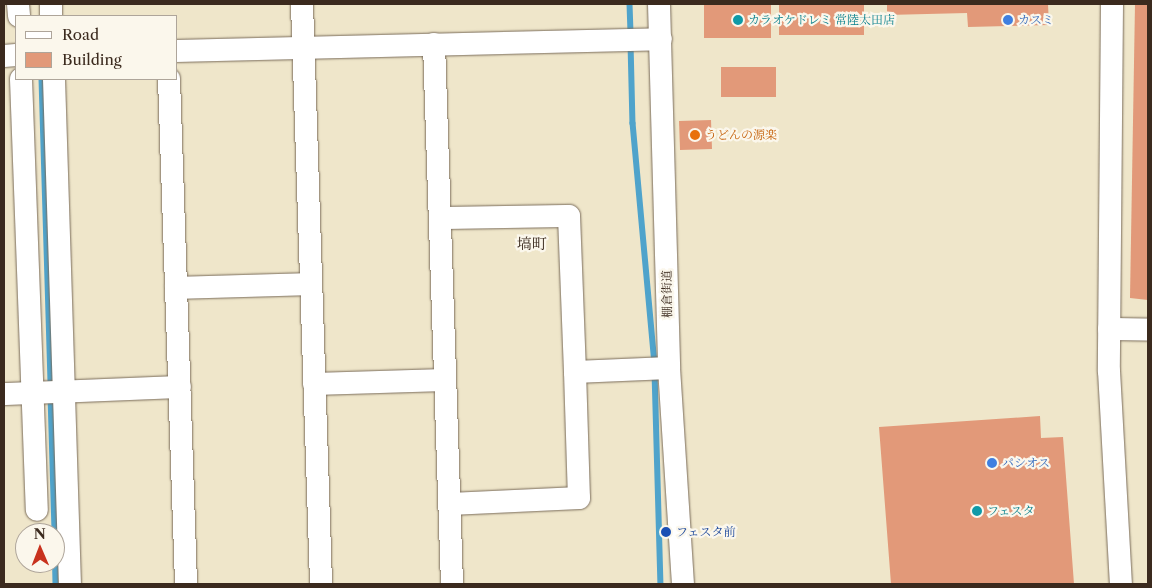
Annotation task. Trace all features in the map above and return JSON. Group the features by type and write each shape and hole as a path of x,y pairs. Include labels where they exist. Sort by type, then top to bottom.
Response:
{"street":[{"path":"302,4 321,584"},
{"name":"棚倉街道","path":"660,4 669,368 683,584"},
{"path":"1112,4 1109,329 1111,430 1121,584"},
{"path":"178,51 660,39"},
{"path":"434,44 452,584"},
{"path":"21,80 13,161 25,168 37,510"},
{"path":"54,80 70,584"},
{"path":"169,80 186,584"},
{"path":"441,218 569,216 579,498 450,504"},
{"path":"176,288 311,284"},
{"path":"1109,329 1148,330"},
{"path":"575,372 669,368"},
{"path":"314,384 445,380"},
{"path":"4,394 180,387"}],"building":[{"name":"カラオケドレミ 常陸太田店","path":"704,4 771,4 771,38 704,38"},
{"path":"779,4 864,4 864,35 779,35"},
{"name":"カスミ","path":"887,4 1048,4 1049,25 968,27 967,13 887,15"},
{"path":"1135,4 1148,4 1148,300 1130,298"},
{"path":"721,67 776,67 776,97 721,97"},
{"name":"うどんの源楽","path":"711,120 712,149 680,150 679,121"},
{"name":"フェスタ","path":"1040,416 1041,438 1063,437 1074,584 891,584 879,427"}],"waterway":[{"path":"630,4 631,34"},
{"path":"631,43 633,123 655,363"},
{"path":"42,80 51,387"},
{"path":"655,372 661,584"},
{"path":"51,396 55,523"},
{"path":"56,573 56,584"}],"place":[{"name":"カラオケドレミ 常陸太田店","path":"738,20"},
{"name":"カスミ","path":"1008,20"},
{"name":"うどんの源楽","path":"695,135"},
{"name":"パシオス","path":"992,463"},
{"name":"フェスタ","path":"977,511"},
{"name":"フェスタ前","path":"666,532"}],"district":[{"name":"塙町","path":"532,244"}]}
